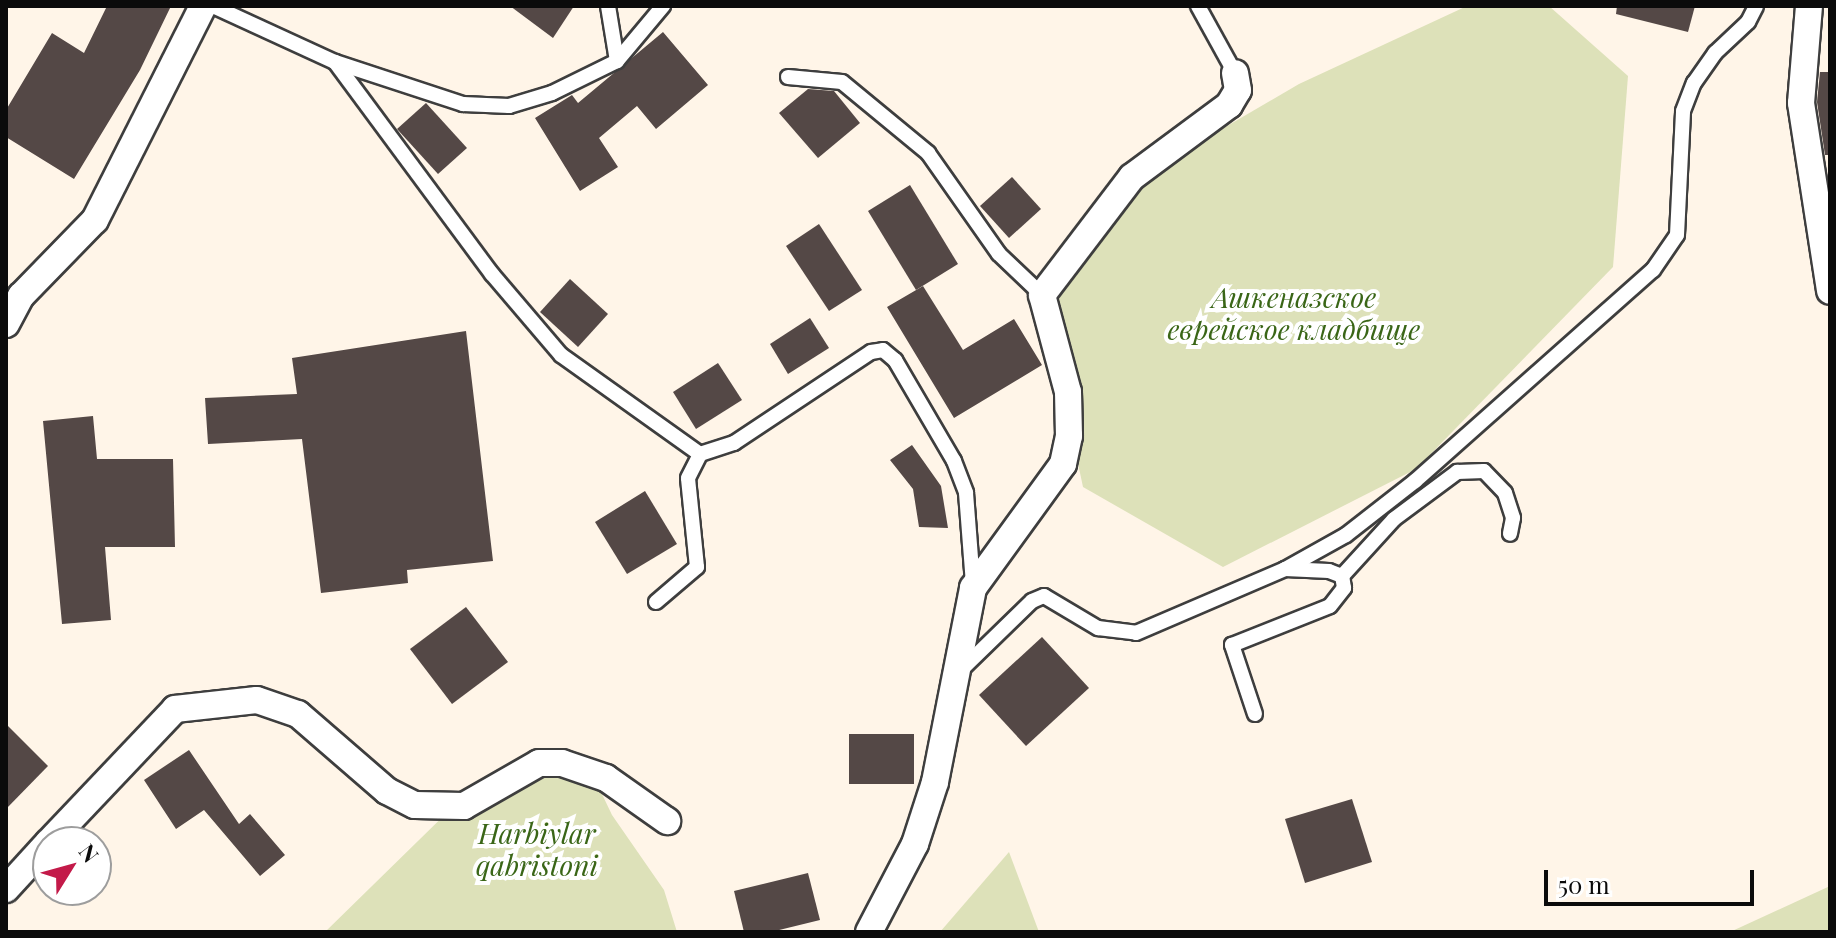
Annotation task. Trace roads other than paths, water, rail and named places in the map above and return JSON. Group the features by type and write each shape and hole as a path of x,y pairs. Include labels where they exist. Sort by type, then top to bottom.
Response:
{"street":[{"path":"6,324 21,296 95,220 203,6"},
{"path":"1809,6 1801,103 1830,291"},
{"path":"869,932 919,831 935,782 973,588 1063,464 1069,436 1068,392 1042,295 1132,177 1229,105 1238,90 1235,73"},
{"path":"65,826 175,709 257,700 298,714 387,791 415,805 464,806 539,763 562,763 606,778 667,821"},
{"path":"6,889 32,861"}],"lane":[{"path":"213,6 335,62 463,104 509,106 552,93 617,61 663,6"},
{"path":"608,6 617,61"},
{"path":"1198,6 1235,73"},
{"path":"954,677 1032,601 1044,596 1098,628 1136,633 1285,569 1346,535 1415,481 1653,270 1677,235 1683,111 1694,83 1715,53 1748,22 1756,6"},
{"path":"335,62 492,274 561,355 700,454"},
{"path":"788,77 842,82 928,153 999,254 1042,295"},
{"path":"656,602 697,567 688,478 700,454 734,443 871,352 883,350 895,360 954,461 966,493 973,588"},
{"path":"1255,714 1232,645 1339,601 1342,576 1394,519 1457,472 1484,471 1505,493 1513,518 1510,534"},
{"path":"1285,569 1342,576"}],"park label":[{"name":"Ашкеназское еврейское кладбище","path":"1294,313"},
{"name":"Harbiylar qabristoni","path":"537,849"}]}
